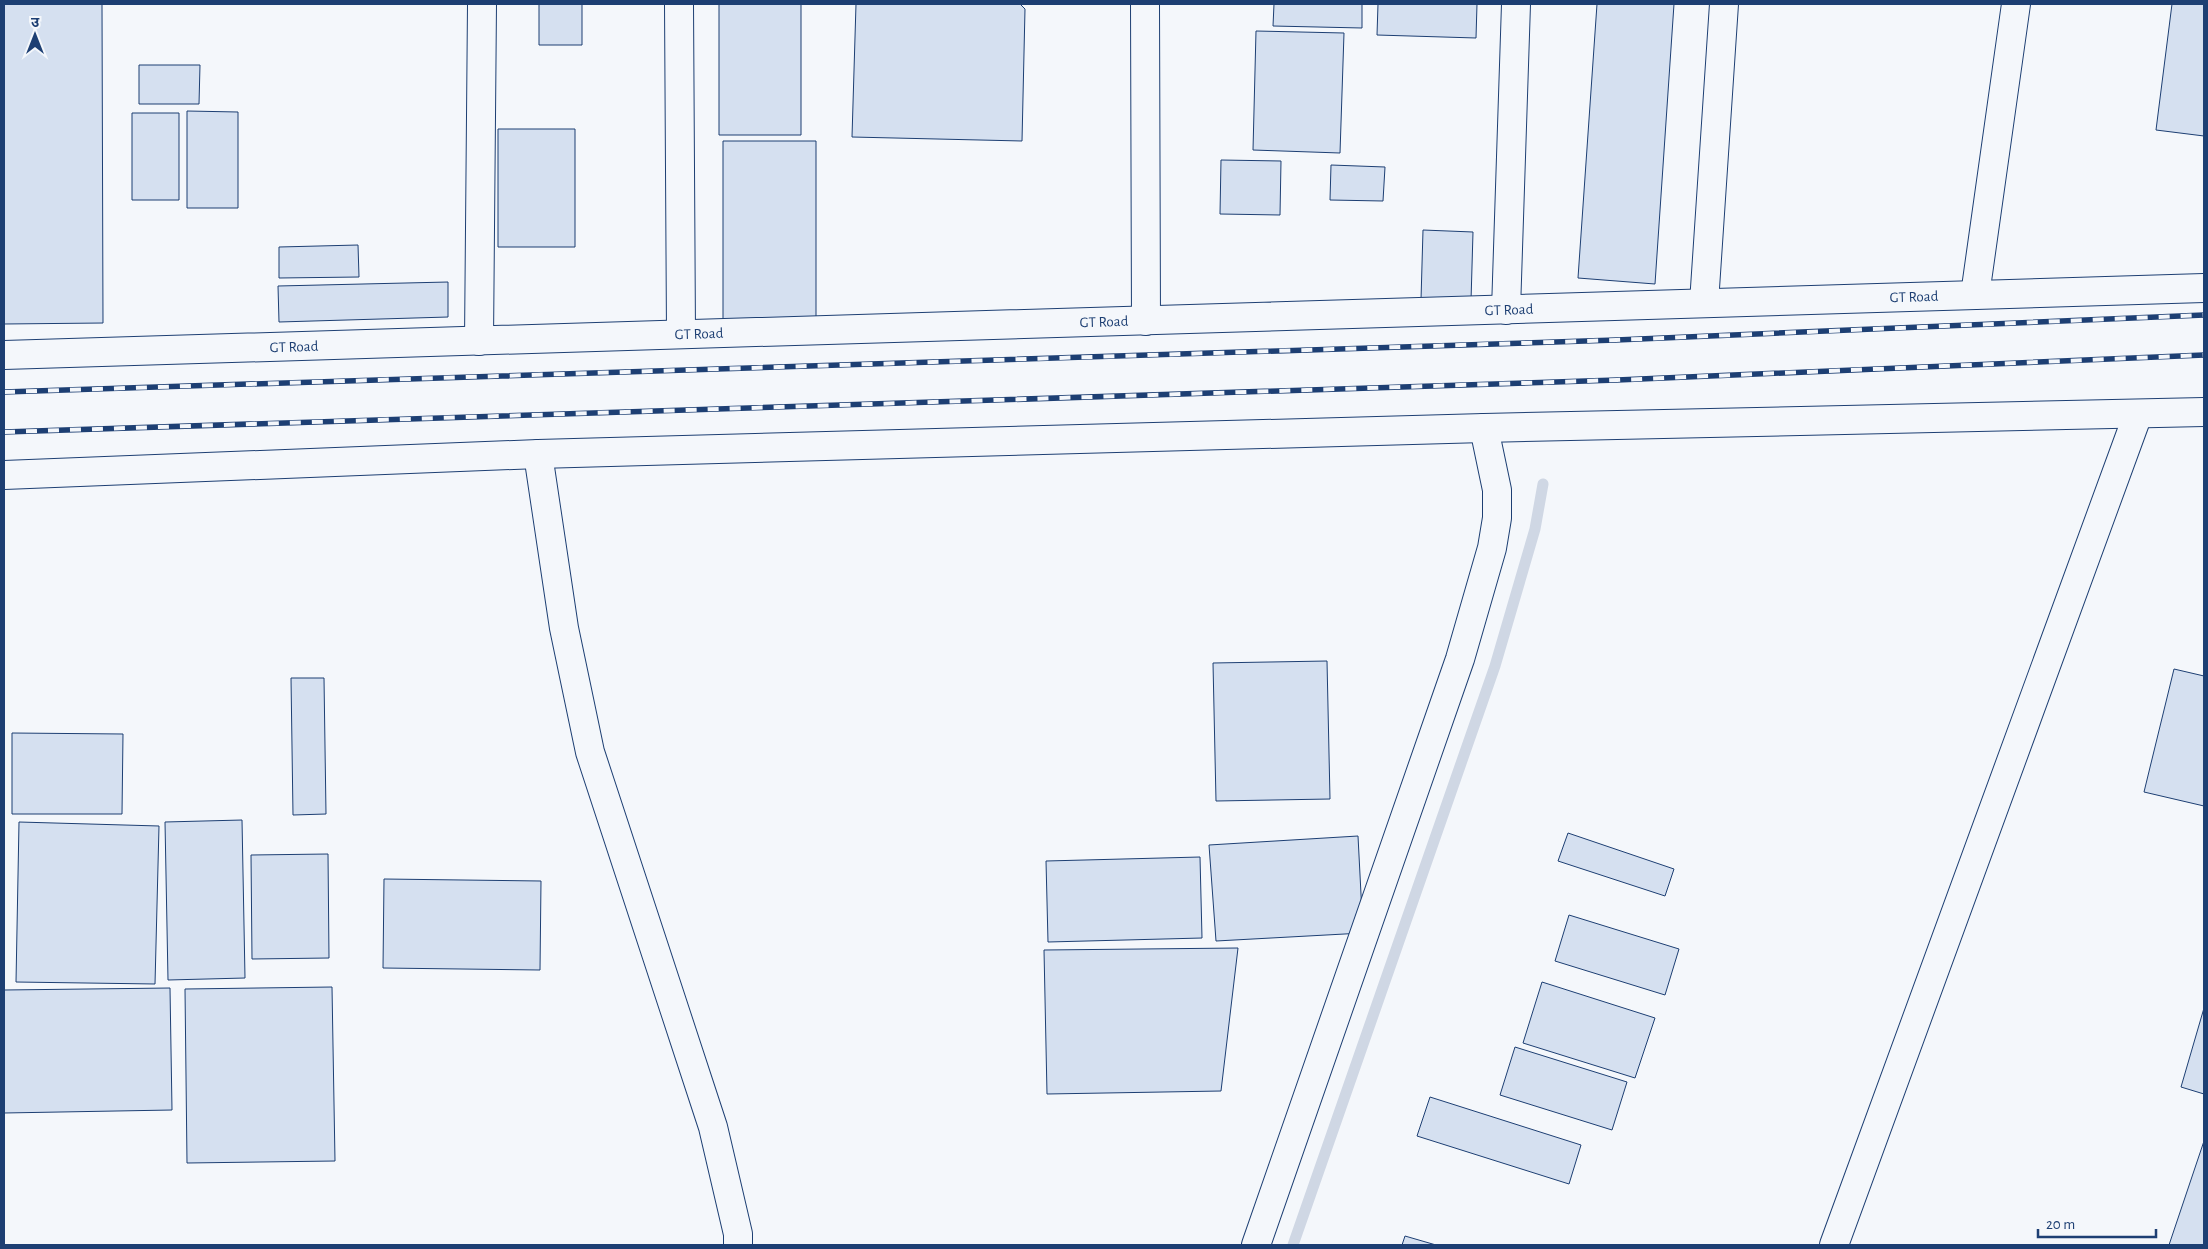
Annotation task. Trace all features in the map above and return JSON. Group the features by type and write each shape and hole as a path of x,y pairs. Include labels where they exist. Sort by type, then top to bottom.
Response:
{"main road":[{"path":"479,342 482,4"},
{"path":"679,4 681,334"},
{"path":"1145,4 1146,321"},
{"path":"1506,310 1516,4"},
{"path":"1704,303 1724,4"},
{"path":"1975,295 2016,4"},
{"name":"GT Road","path":"4,355 2204,288"},
{"path":"4,475 538,454 1484,428 2204,412"},
{"path":"1834,1245 2138,414"},
{"path":"1256,1245 1460,659 1492,548 1497,518 1497,490 1484,428"},
{"path":"538,454 564,628 590,752 713,1127 738,1234 738,1245"}],"building":[{"path":"4,4 102,4 103,323 4,324"},
{"path":"539,4 582,4 582,45 539,45"},
{"path":"719,4 801,4 801,135 719,135"},
{"path":"856,4 1020,4 1025,9 1022,141 852,137"},
{"path":"1274,4 1362,4 1362,28 1273,26"},
{"path":"1378,4 1477,4 1476,38 1377,35"},
{"path":"1597,4 1674,4 1655,284 1578,278"},
{"path":"2172,4 2204,4 2204,136 2156,130"},
{"path":"1256,31 1344,33 1340,153 1253,150"},
{"path":"139,65 200,65 199,104 139,104"},
{"path":"187,111 238,112 238,208 187,208"},
{"path":"132,113 179,113 179,200 132,200"},
{"path":"498,129 575,129 575,247 498,247"},
{"path":"723,141 816,141 816,325 723,325"},
{"path":"1221,160 1281,161 1280,215 1220,214"},
{"path":"1331,165 1385,167 1383,201 1330,200"},
{"path":"1423,230 1473,232 1471,301 1421,300"},
{"path":"358,245 359,277 279,278 279,247"},
{"path":"448,282 448,317 279,322 278,286"},
{"path":"1327,661 1330,799 1216,801 1213,663"},
{"path":"2174,669 2204,676 2204,806 2144,792"},
{"path":"291,678 324,678 326,814 293,815"},
{"path":"12,733 123,734 122,814 12,814"},
{"path":"242,820 245,978 168,980 165,822"},
{"path":"19,822 159,826 155,984 16,982"},
{"path":"1568,833 1674,869 1665,896 1558,861"},
{"path":"1358,836 1363,933 1216,941 1209,845"},
{"path":"328,854 329,958 252,959 251,855"},
{"path":"1200,857 1202,938 1048,942 1046,861"},
{"path":"384,879 541,881 540,970 383,968"},
{"path":"1569,915 1679,949 1665,995 1555,961"},
{"path":"1238,948 1221,1091 1047,1094 1044,950"},
{"path":"1542,982 1655,1018 1635,1078 1523,1043"},
{"path":"332,987 335,1161 187,1163 185,989"},
{"path":"170,988 172,1110 4,1113 4,990"},
{"path":"2204,1008 2204,1094 2181,1087"},
{"path":"1515,1047 1627,1082 1612,1130 1500,1095"},
{"path":"1430,1097 1581,1145 1569,1184 1417,1136"},
{"path":"2204,1141 2204,1245 2169,1245"},
{"path":"1405,1236 1436,1245 1402,1245"}],"waterway":[{"path":"1293,1245 1495,666 1535,529 1543,484"}],"railway":[{"path":"4,392 1616,340 2204,315"},
{"path":"4,432 1617,380 2204,355"}]}
